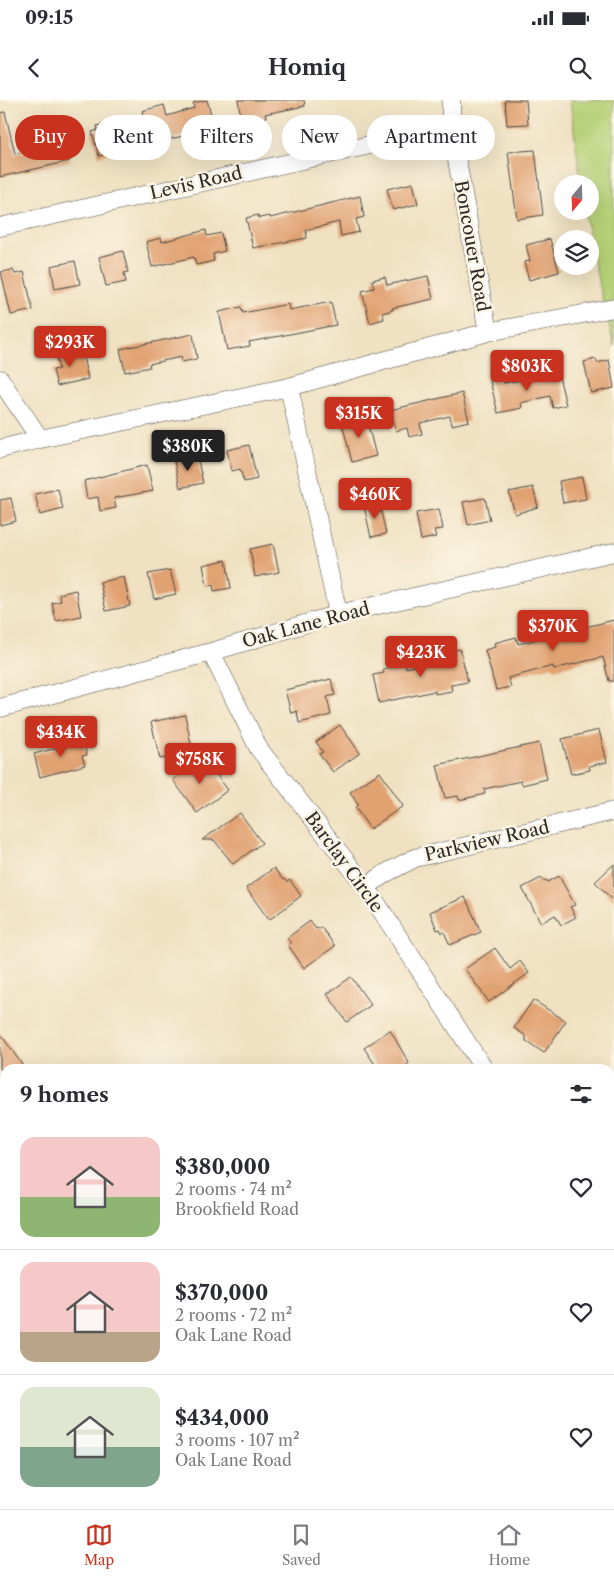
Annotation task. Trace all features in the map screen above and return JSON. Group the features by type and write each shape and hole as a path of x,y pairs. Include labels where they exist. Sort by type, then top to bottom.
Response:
{"street":[{"name":"Boncouer Road","path":"451,100 451,115"},
{"name":"Levis Road","path":"0,227 367,146"},
{"name":"Boncouer Road","path":"457,160 488,332"},
{"path":"0,449 289,387 488,332 614,308"},
{"path":"0,379 40,439"},
{"path":"289,387 338,614"},
{"name":"Oak Lane Road","path":"0,708 211,652 338,614 614,552"},
{"name":"Barclay Circle","path":"211,652 259,749 366,887 481,1064"},
{"name":"Parkview Road","path":"366,887 386,873 414,858 614,811"}],"green space":[{"path":"570,100 614,100 614,346 597,275 599,275 599,230 588,230 586,220 599,220 599,175 580,175"}],"building":[{"path":"207,100 211,115 181,115 181,136 171,139 170,115 194,108 193,103"},
{"path":"238,100 304,100 305,106 265,115 241,115"},
{"path":"505,100 526,100 528,124 507,125"},
{"path":"164,105 167,115 143,115 142,111"},
{"path":"5,112 15,160 70,161 0,177 0,113"},
{"path":"95,131 95,142 92,132"},
{"path":"535,150 543,215 517,219 508,152"},
{"path":"413,183 418,204 393,210 387,189"},
{"path":"360,196 364,217 356,219 359,232 341,236 339,222 306,230 307,238 253,248 246,218 258,215 259,218 270,216 270,218"},
{"path":"206,230 207,236 221,233 225,251 213,254 214,261 196,265 194,257 152,267 146,242 161,238 162,242"},
{"path":"550,239 554,254 554,273 529,280 524,262 530,261 526,245"},
{"path":"123,251 128,272 124,273 126,282 106,286 99,257"},
{"path":"75,261 80,284 55,289 51,266"},
{"path":"13,270 15,274 24,272 33,310 11,315 1,272"},
{"path":"428,276 433,299 392,308 393,310 382,313 384,319 370,323 362,291 374,288 372,280 385,277 387,285"},
{"path":"331,302 336,325 249,342 250,346 227,350 219,312 241,307 243,313 288,304 289,310"},
{"path":"193,334 197,359 182,362 181,357 149,364 150,367 125,372 120,349"},
{"path":"70,348 72,355 82,352 88,379 57,386 53,370 59,369 55,351"},
{"path":"596,359 597,363 609,360 614,388 591,393 584,362"},
{"path":"558,372 566,405 553,408 550,396 521,403 522,408 498,413 490,381 503,378 504,383"},
{"path":"462,393 469,421 452,425 450,416 420,423 422,434 409,437 407,428 396,431 390,410"},
{"path":"366,417 376,456 352,462 342,423"},
{"path":"249,445 257,479 244,482 240,469 232,471 227,450"},
{"path":"197,456 203,483 180,488 174,461"},
{"path":"147,465 153,491 114,498 116,508 100,511 98,497 87,499 84,481"},
{"path":"582,477 586,499 563,503 559,481"},
{"path":"533,487 538,507 515,514 509,492"},
{"path":"58,489 63,509 40,515 35,494"},
{"path":"11,498 16,521 0,525 0,500"},
{"path":"485,498 490,520 468,525 463,502"},
{"path":"379,503 386,534 371,537 364,506"},
{"path":"439,509 443,529 434,530 436,537 421,540 416,513"},
{"path":"273,544 279,572 255,577 250,549"},
{"path":"226,560 231,588 214,591 213,585 207,586 203,565"},
{"path":"170,570 176,594 154,599 148,574"},
{"path":"124,577 130,606 106,611 100,582"},
{"path":"76,590 81,616 56,621 52,603 61,601 59,594"},
{"path":"614,620 614,681 609,681 603,657 554,669 553,666 508,678 511,687 496,690 485,650 495,647 494,643 516,637 518,644 550,636 548,630 572,623 573,630"},
{"path":"460,649 468,682 451,685 452,691 435,694 435,691 379,703 373,675 384,673 383,669 405,664 406,668 439,660 438,654"},
{"path":"331,679 335,695 327,697 331,715 299,723 297,711 291,713 285,690"},
{"path":"185,715 193,753 160,759 151,722"},
{"path":"340,725 360,753 333,772 319,754 323,752 316,742"},
{"path":"599,730 607,762 589,766 590,770 571,774 562,739"},
{"path":"72,737 74,742 82,740 87,755 82,756 85,765 40,777 34,754 61,747 60,740"},
{"path":"539,743 547,779 522,785 521,781 484,789 485,794 459,800 458,796 445,798 437,765"},
{"path":"203,757 228,790 197,813 173,780"},
{"path":"380,772 403,806 370,829 355,807 358,805 350,792"},
{"path":"240,813 262,843 233,864 214,840 202,840"},
{"path":"614,864 614,901 595,882"},
{"path":"274,868 283,880 287,882 290,880 301,896 269,920 246,888"},
{"path":"559,876 575,905 570,907 576,917 561,925 555,915 541,923 522,888 541,878 543,881 546,880 548,882"},
{"path":"465,897 481,932 450,945 444,932 442,933 440,929 437,930 430,912"},
{"path":"310,921 316,929 321,927 335,946 304,968 288,945 291,943 287,938"},
{"path":"495,948 510,969 520,961 529,973 489,1002 465,969"},
{"path":"351,977 371,1005 347,1022 327,994"},
{"path":"533,1000 566,1021 544,1053 526,1041 526,1036 514,1028"},
{"path":"390,1030 409,1063 375,1064 364,1048"},
{"path":"0,1033 22,1064 0,1064"}]}
